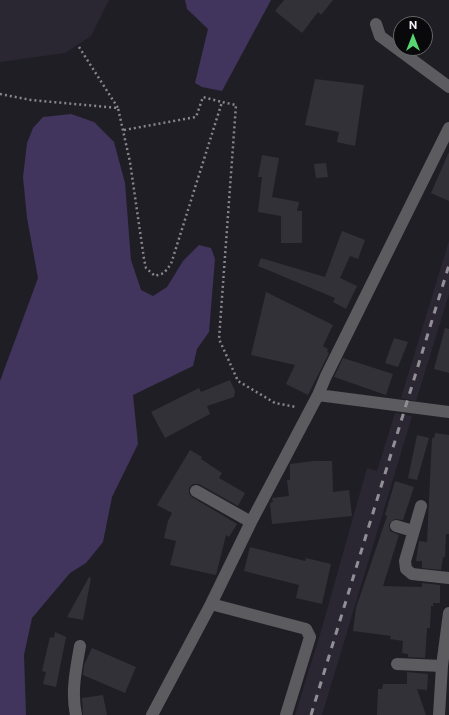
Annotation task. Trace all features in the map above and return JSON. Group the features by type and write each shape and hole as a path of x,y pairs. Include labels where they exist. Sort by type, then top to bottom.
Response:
{"street":[{"path":"376,24 380,36 449,87"},
{"path":"152,715 211,604 309,409 318,395 449,128"},
{"path":"318,395 449,412"},
{"path":"196,491 211,493 251,522"},
{"path":"421,506 405,560 406,569 412,574 449,578"},
{"path":"396,526 413,531"},
{"path":"211,604 306,629 310,637 286,715"},
{"path":"439,715 442,666 449,613"},
{"path":"76,715 74,703 75,674 80,646"},
{"path":"397,664 442,666"}],"path":[{"path":"79,47 118,108 130,162 144,259 146,268 155,276 164,273 171,264 222,102"},
{"path":"0,94 30,100 118,108"},
{"path":"124,130 196,117 203,97 236,105 219,339 238,381 275,403 309,409"}],"shaded area":[{"path":"0,0 109,0 91,36 65,53 0,62"},
{"path":"185,0 271,0 222,91 202,87 195,83 208,29 187,9"},
{"path":"71,114 94,122 114,142 125,183 131,260 141,290 153,296 167,287 183,261 199,245 211,248 215,259 209,332 197,349 193,366 133,395 138,444 112,497 103,542 86,563 70,573 32,618 24,655 26,715 0,715 0,381 38,278 27,218 23,177 27,143 33,128 43,117"},
{"path":"449,241 449,294 416,401 401,398"},
{"path":"395,413 412,416 322,715 295,715 322,628 367,468 377,471"}],"building":[{"path":"284,0 333,0 321,15 318,12 302,33 275,11"},
{"path":"315,79 364,85 355,146 337,142 339,132 305,125"},
{"path":"449,152 449,201 431,193"},
{"path":"262,155 279,158 272,197 299,202 297,211 302,211 302,243 281,243 281,216 258,212 262,177 258,177"},
{"path":"326,163 328,177 316,178 314,164"},
{"path":"342,231 365,240 358,259 350,256 340,278 357,286 346,309 333,302 335,298 258,266 261,258 325,277"},
{"path":"266,292 333,325 323,346 328,349 327,352 329,353 308,395 286,384 295,365 251,355"},
{"path":"445,328 449,329 449,373 434,369"},
{"path":"394,338 408,342 398,367 385,363"},
{"path":"343,358 393,374 386,395 334,377"},
{"path":"230,380 235,391 234,397 207,406 210,414 165,438 151,412 199,388 201,392"},
{"path":"435,433 449,435 449,534 446,534 445,557 443,557 441,570 422,568 422,561 416,561 419,541 427,542 432,438 434,438"},
{"path":"417,435 429,438 417,480 408,478"},
{"path":"190,450 202,457 201,459 222,473 219,478 245,493 238,506 199,484 193,484 189,488 189,494 192,497 237,524 229,537 226,535 216,575 170,565 176,541 164,538 168,521 172,513 157,505"},
{"path":"314,461 332,461 333,492 349,490 352,516 272,524 270,503 273,502 272,498 289,496 287,480 290,480 290,464"},
{"path":"395,481 414,487 403,520 395,519 389,524 390,531 399,535 383,586 422,587 422,583 440,585 440,603 433,603 433,606 431,606 430,628 427,628 425,658 408,657 408,654 402,653 403,641 390,639 391,636 353,631 356,608 387,516 385,515"},
{"path":"250,547 305,561 306,558 331,564 322,604 296,598 299,585 244,571"},
{"path":"89,577 91,578 83,620 67,617"},
{"path":"55,632 66,637 56,687 43,684 46,672 42,671 50,637 54,638"},
{"path":"92,648 136,667 125,693 83,675 84,665"},
{"path":"407,672 428,674 427,690 417,689 426,715 377,715 378,689 382,689 383,684 407,684"},
{"path":"103,695 107,715 83,715 82,698"}],"railway":[{"path":"311,715 449,265"}]}
